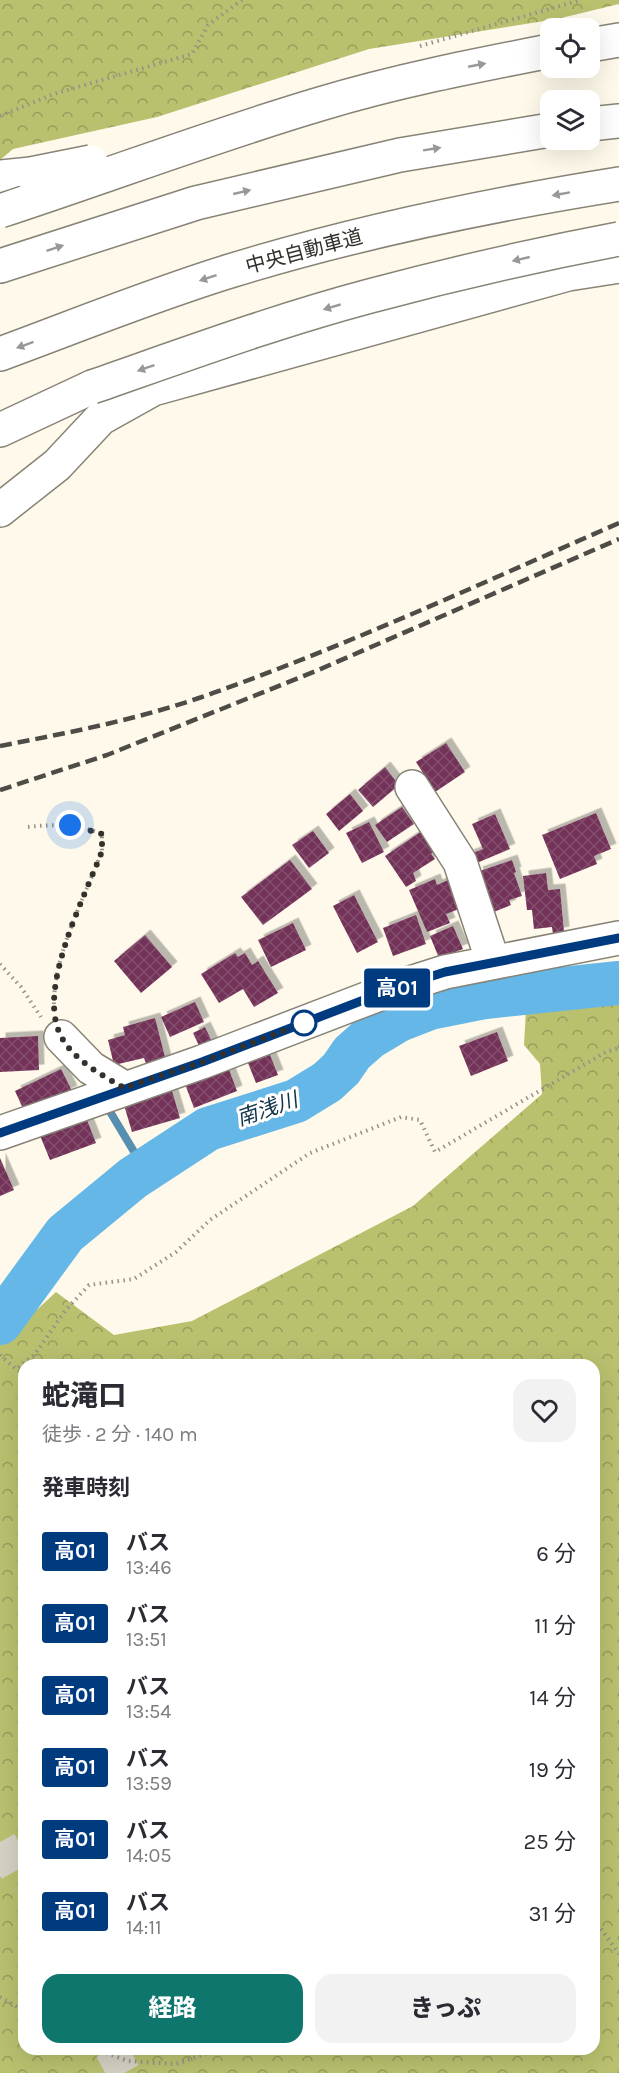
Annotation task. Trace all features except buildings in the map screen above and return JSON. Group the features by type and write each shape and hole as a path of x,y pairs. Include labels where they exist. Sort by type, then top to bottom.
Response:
{"main road":[{"path":"600,43 619,40"},
{"path":"16,175 89,163 336,93 419,62 540,52"},
{"path":"0,211 320,104 419,62"},
{"path":"600,123 619,121"},
{"path":"0,267 196,203 400,154 540,132"},
{"name":"中央自動車道","path":"0,354 183,286 319,246 411,223 498,205 619,184"},
{"path":"0,414 92,387 231,339 370,296 504,263 619,239"},
{"path":"0,510 57,465 101,418 153,389 568,274 619,266"},
{"path":"0,430 92,387"},
{"path":"412,787 460,862 493,962"},
{"path":"0,1133 202,1062 395,988 445,972 619,938"},
{"path":"61,1037 91,1068 124,1088"}],"path":[{"path":"0,116 54,94 192,54 208,25 243,0"},
{"path":"419,62 581,0"},
{"path":"28,827 70,825 102,834 102,851 63,949 54,1001 54,1018 61,1037"},
{"path":"0,964 21,987 42,1019 61,1037"},
{"path":"29,1359 35,1354 65,1311 88,1285 134,1279 176,1252 210,1220 310,1153 400,1117 420,1120 435,1152 606,1052 619,1048"},
{"path":"2,1357 16,1369 18,1367"},
{"path":"600,1927 619,1954"},
{"path":"0,1997 18,2008"},
{"path":"112,2055 128,2061 176,2064 202,2055"}],"green space":[{"path":"0,0 619,0 619,4 561,18 540,18 540,22 369,49 157,117 13,149 0,160"},
{"path":"619,999 619,2073 0,2073 0,1344 56,1292 114,1335 192,1321 413,1206 542,1094 540,1064 524,1045 526,1009"}],"waterway":[{"name":"南浅川","path":"0,1323 65,1234 133,1178 208,1129 296,1101 327,1082 341,1069 352,1053 369,1038 399,1020 430,1008 485,997 619,983"},
{"path":"106,1105 145,1170"}],"tunnel":[{"path":"0,1842 18,1874"},
{"path":"114,2055 124,2073"}],"railway":[{"path":"0,746 76,731 175,706 252,679 358,637 619,523"},
{"path":"0,790 107,755 316,671 619,539"}],"bus line":[{"name":"高01","path":"0,1133 202,1062 395,988 445,972 619,938"}],"route":[{"path":"70,825 102,834 102,851 63,949 54,1001 54,1018 61,1037 91,1068 124,1088 202,1062 304,1023"}]}
